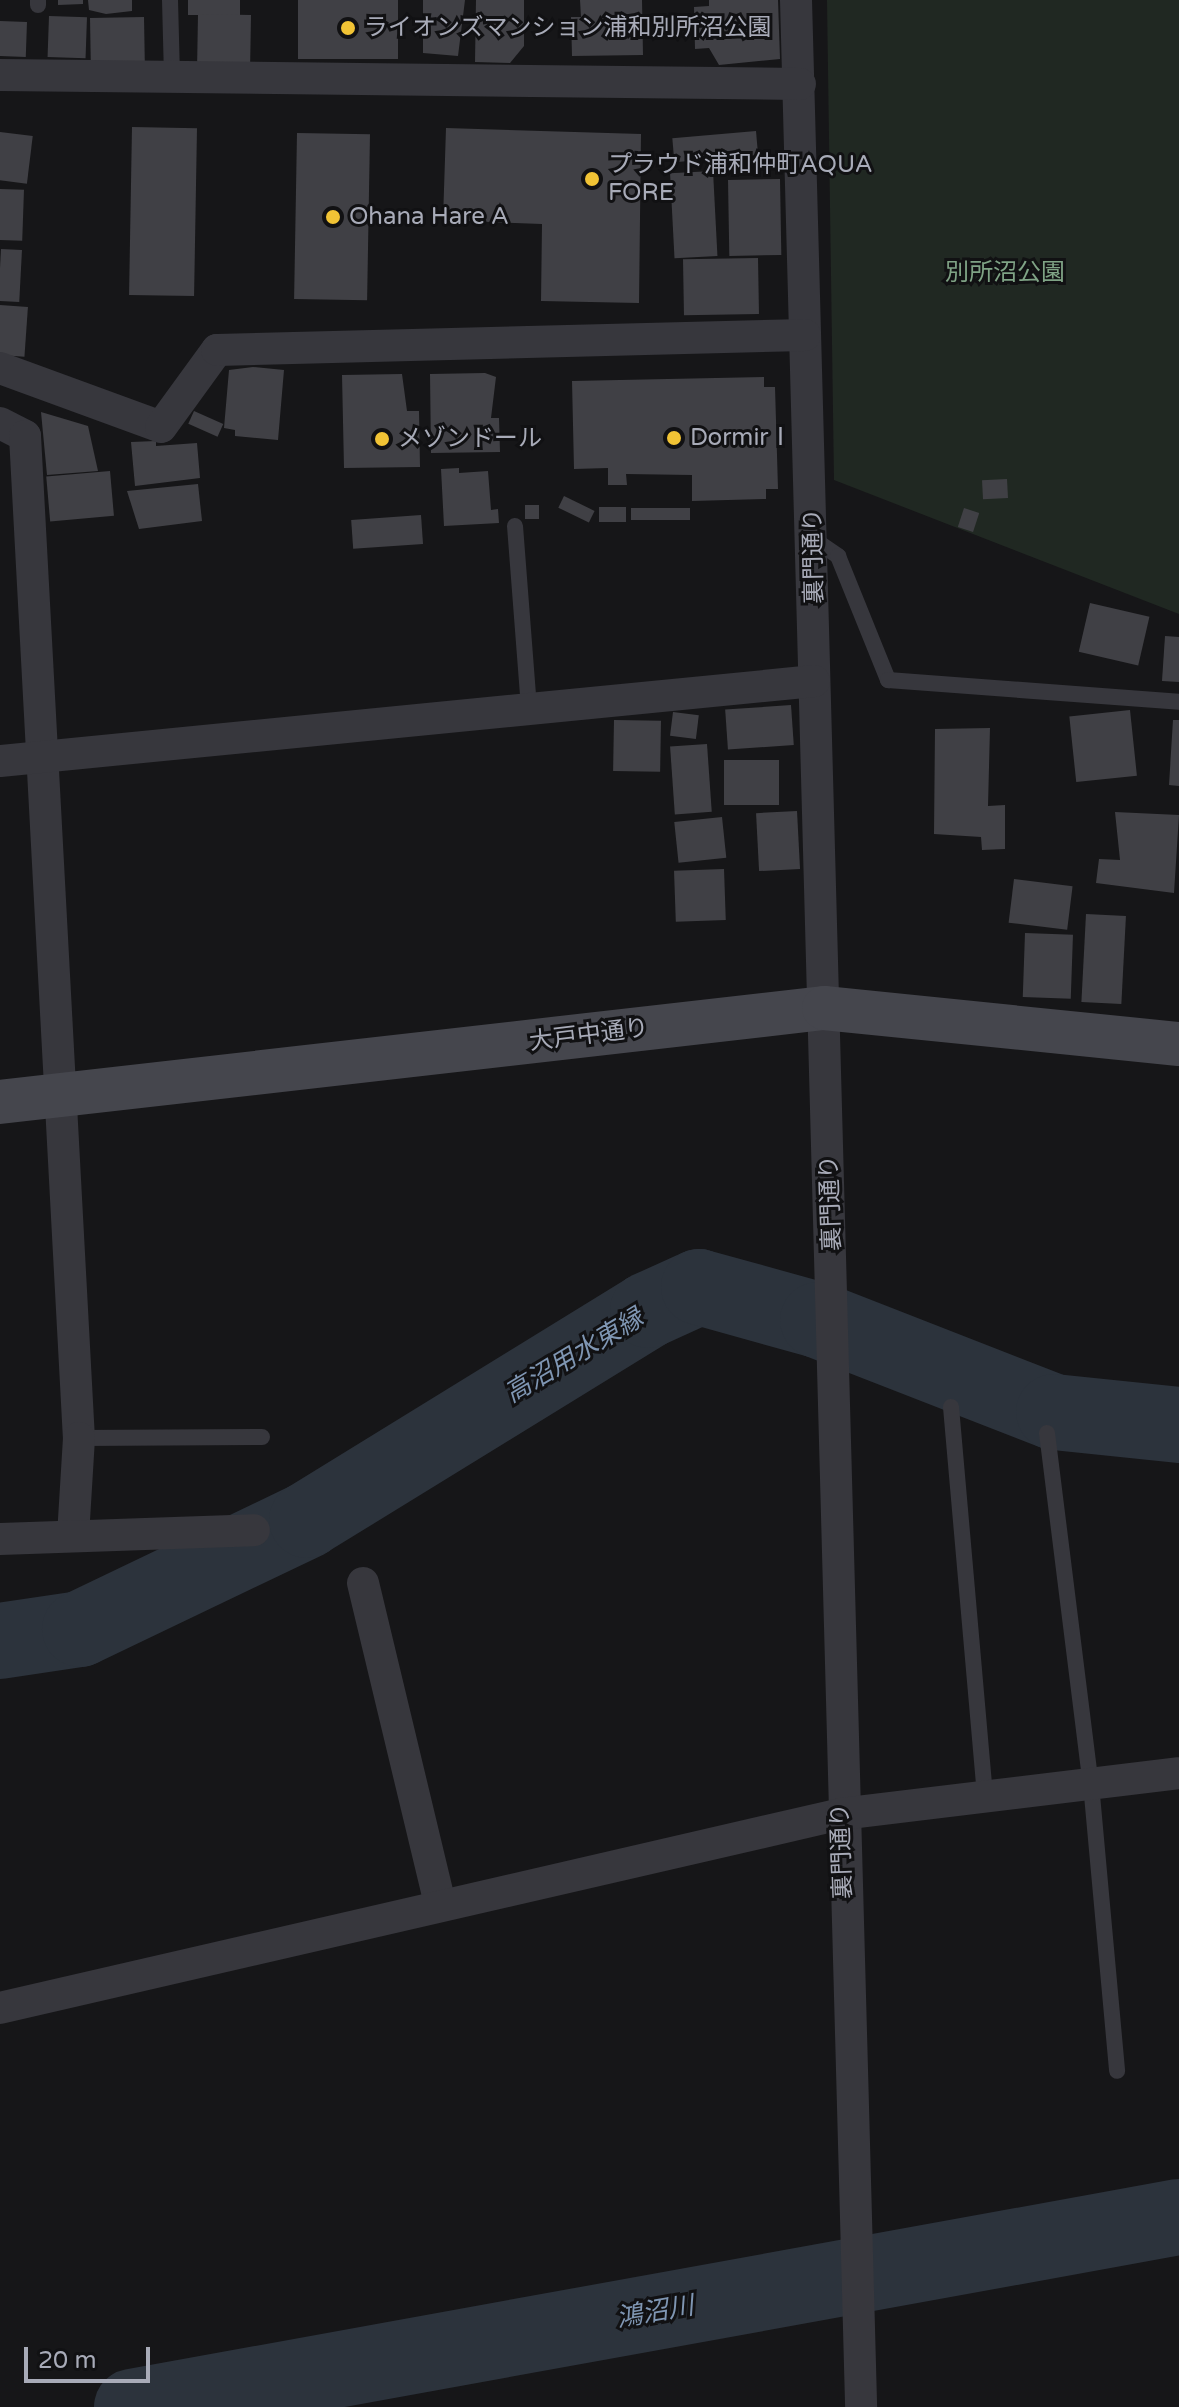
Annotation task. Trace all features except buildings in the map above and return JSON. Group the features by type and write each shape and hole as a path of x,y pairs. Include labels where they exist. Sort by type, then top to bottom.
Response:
{"street":[{"name":"裏門通り","path":"796,0 805,335 816,541 814,681 838,1475 841,1814 861,2407"},
{"path":"0,75 800,84"},
{"path":"0,368 161,427 217,350 805,335"},
{"path":"0,423 25,436 44,757 56,1099 79,1438 73,1536"},
{"path":"0,761 814,681"},
{"name":"大戸中通り","path":"0,1102 56,1099 824,1008 1179,1044"},
{"path":"0,1539 254,1530"},
{"path":"363,1583 440,1904"},
{"path":"0,2008 440,1904 841,1814 1179,1773"}],"lane":[{"path":"170,0 172,76"},
{"path":"515,526 529,710"},
{"path":"816,541 838,556 888,680 1179,702"},
{"path":"951,1407 985,1797"},
{"path":"1047,1433 1091,1784 1117,2071"},
{"path":"79,1438 262,1437"}],"green space":[{"name":"別所沼公園","path":"827,0 1179,0 1179,614 834,480"}],"waterway":[{"name":"高沼用水東縁","path":"0,1641 80,1629 307,1520 648,1310 699,1287 818,1320 1054,1412 1179,1425"},
{"name":"鴻沼川","path":"132,2407 1179,2217"}],"place":[{"name":"ライオンズマンション浦和別所沼公園","path":"348,28"},
{"name":"プラウド浦和仲町AQUA FORE","path":"592,179"},
{"name":"Ohana Hare A","path":"333,217"},
{"name":"DormirⅠ","path":"674,438"},
{"name":"メゾンドール","path":"382,439"}]}
